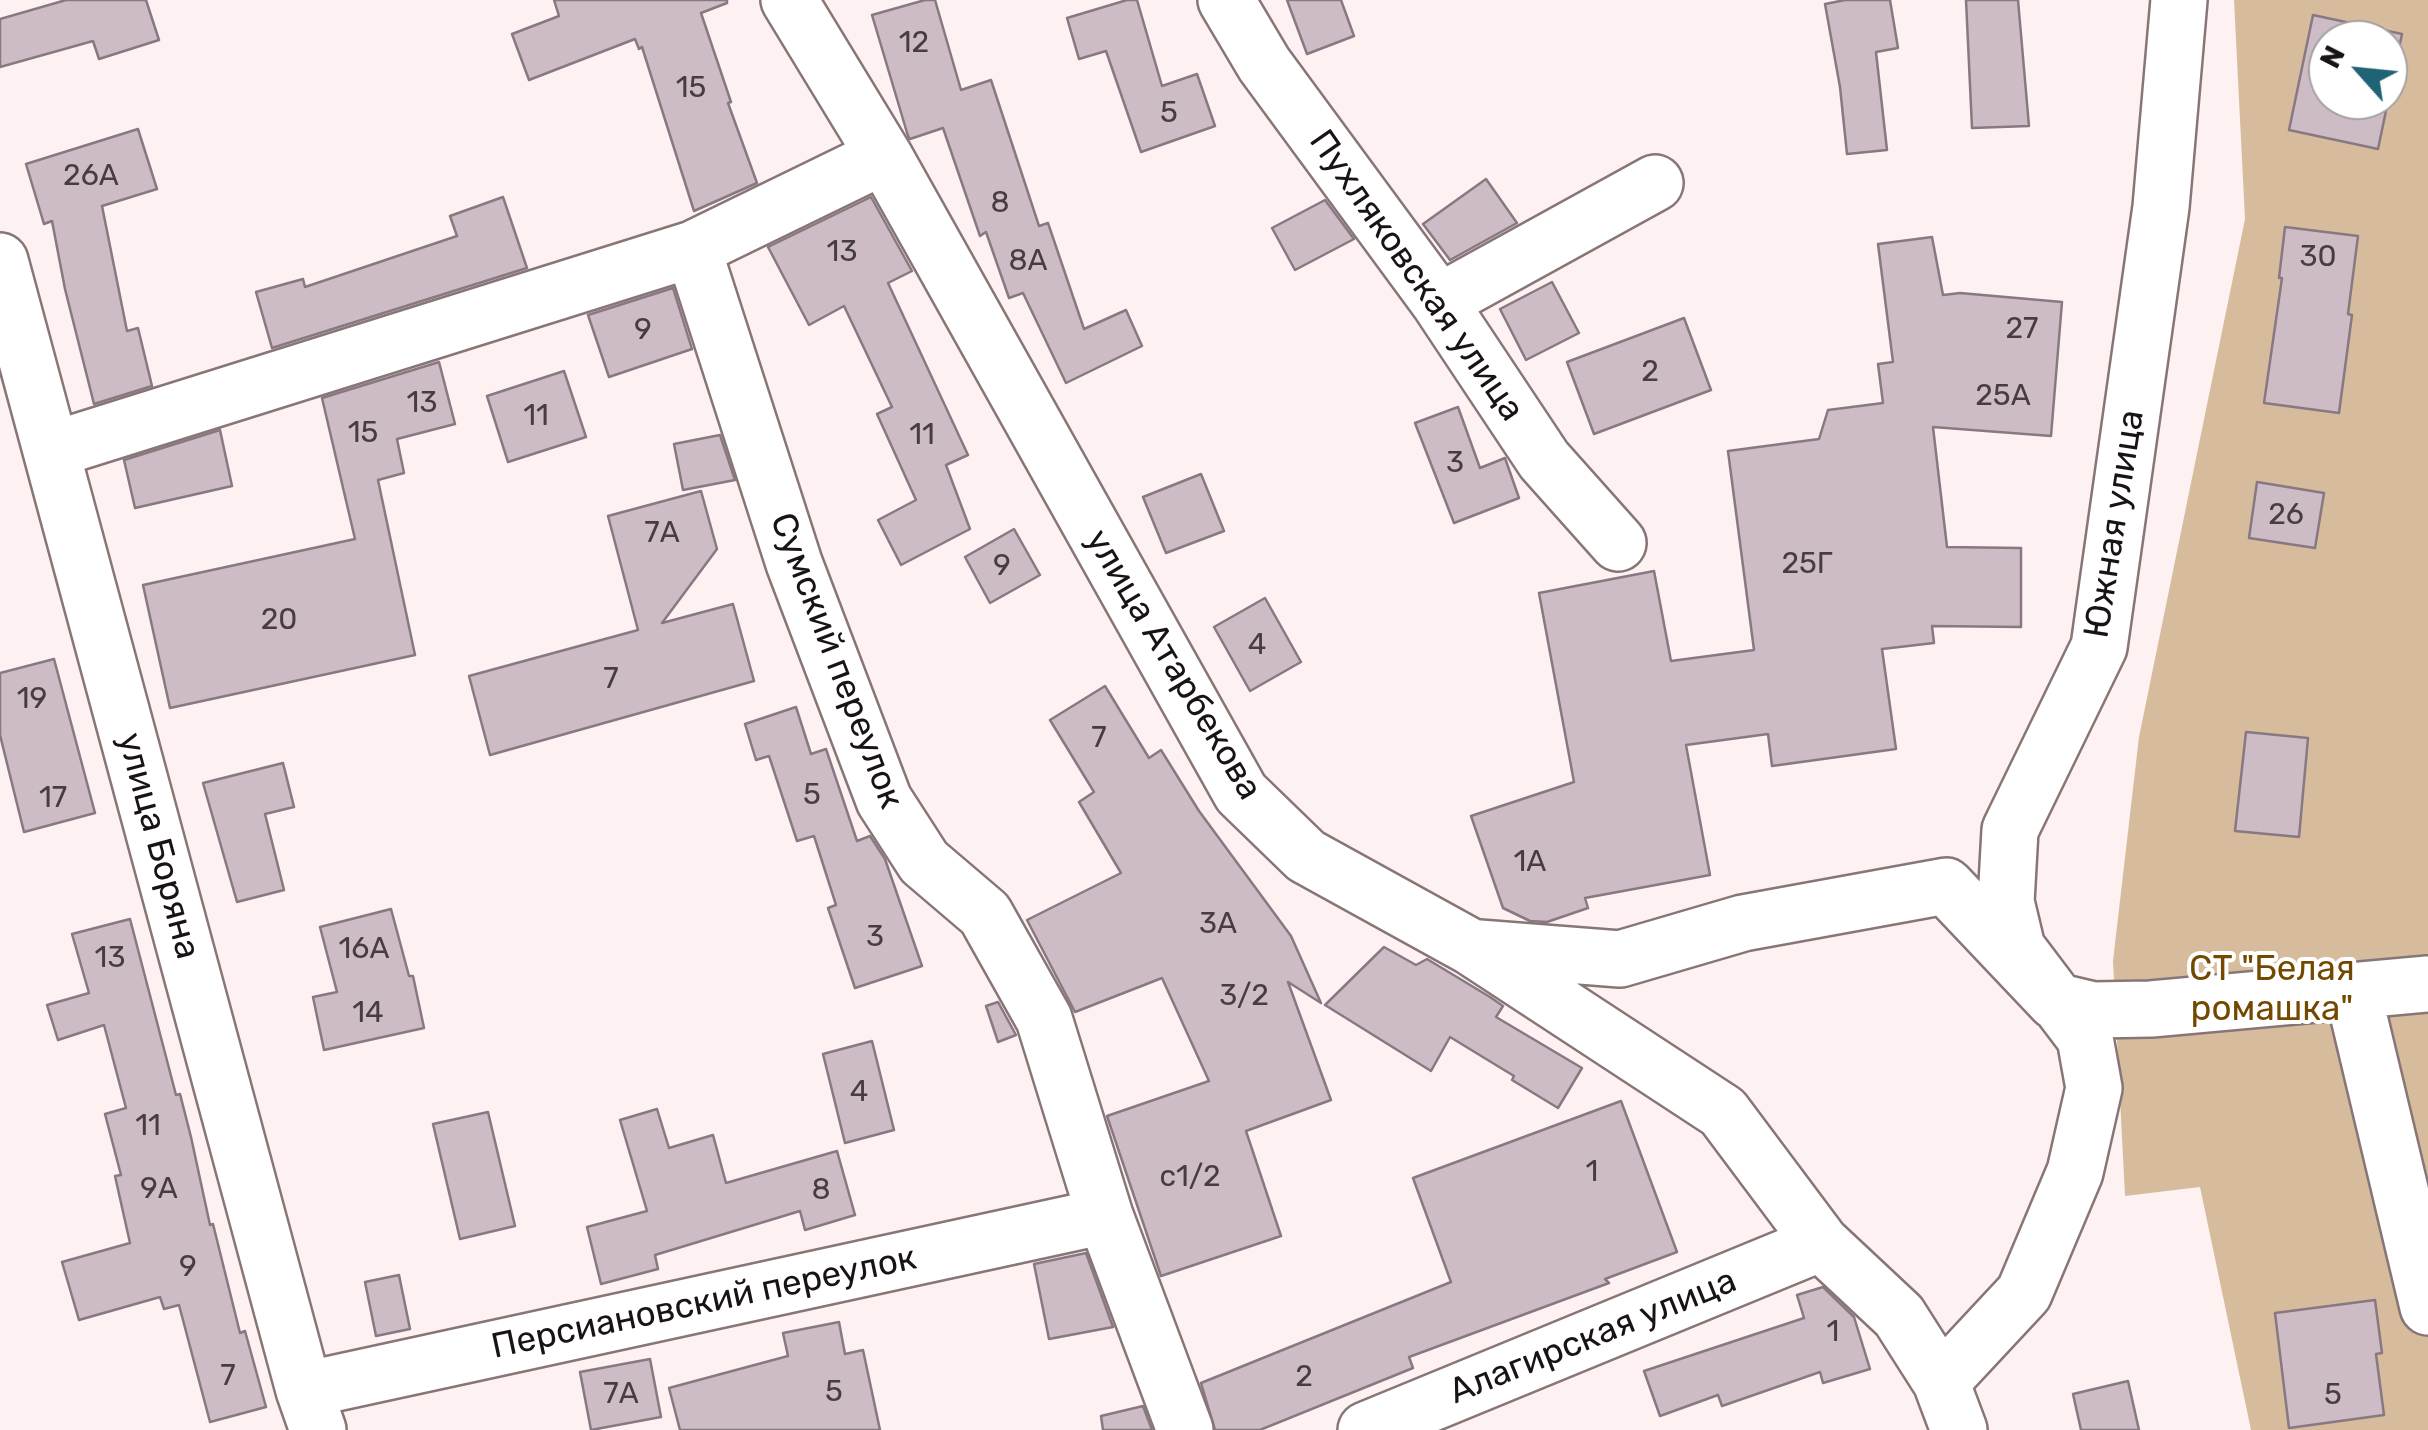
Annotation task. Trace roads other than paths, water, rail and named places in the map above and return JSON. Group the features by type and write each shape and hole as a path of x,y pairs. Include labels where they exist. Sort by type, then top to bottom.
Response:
{"street":[{"name":"улица Атарбекова","path":"790,0 884,156 1240,793 1306,856 1470,947 1723,1112 1821,1243"},
{"name":"Пухляковская улица","path":"1226,0 1264,64 1440,302 1544,460 1618,543"},
{"name":"Южная улица","path":"1821,1243 1899,1316 1950,1406 2024,1293 2076,1172 2094,1088 2084,1038 2017,948 2006,902 2010,830 2099,647 2160,208 2179,0"},
{"path":"52,450 694,249 884,156"},
{"path":"1440,302 1656,183"},
{"name":"Сумский переулок","path":"694,249 794,563 884,800 924,862 986,914 1044,1019 1104,1216 1185,1430"},
{"name":"улица Боряна","path":"0,260 312,1410"},
{"path":"1470,947 1620,959 1743,923 1946,886 2055,1001 2093,1010 2150,1009 2428,984"},
{"path":"2353,992 2428,1307"},
{"name":"Персиановский переулок","path":"312,1410 1104,1216"},
{"name":"Алагирская улица","path":"1366,1430 1821,1243"}],"park label":[{"name":"СТ \"Белая ромашка\"","path":"2272,990"}]}
